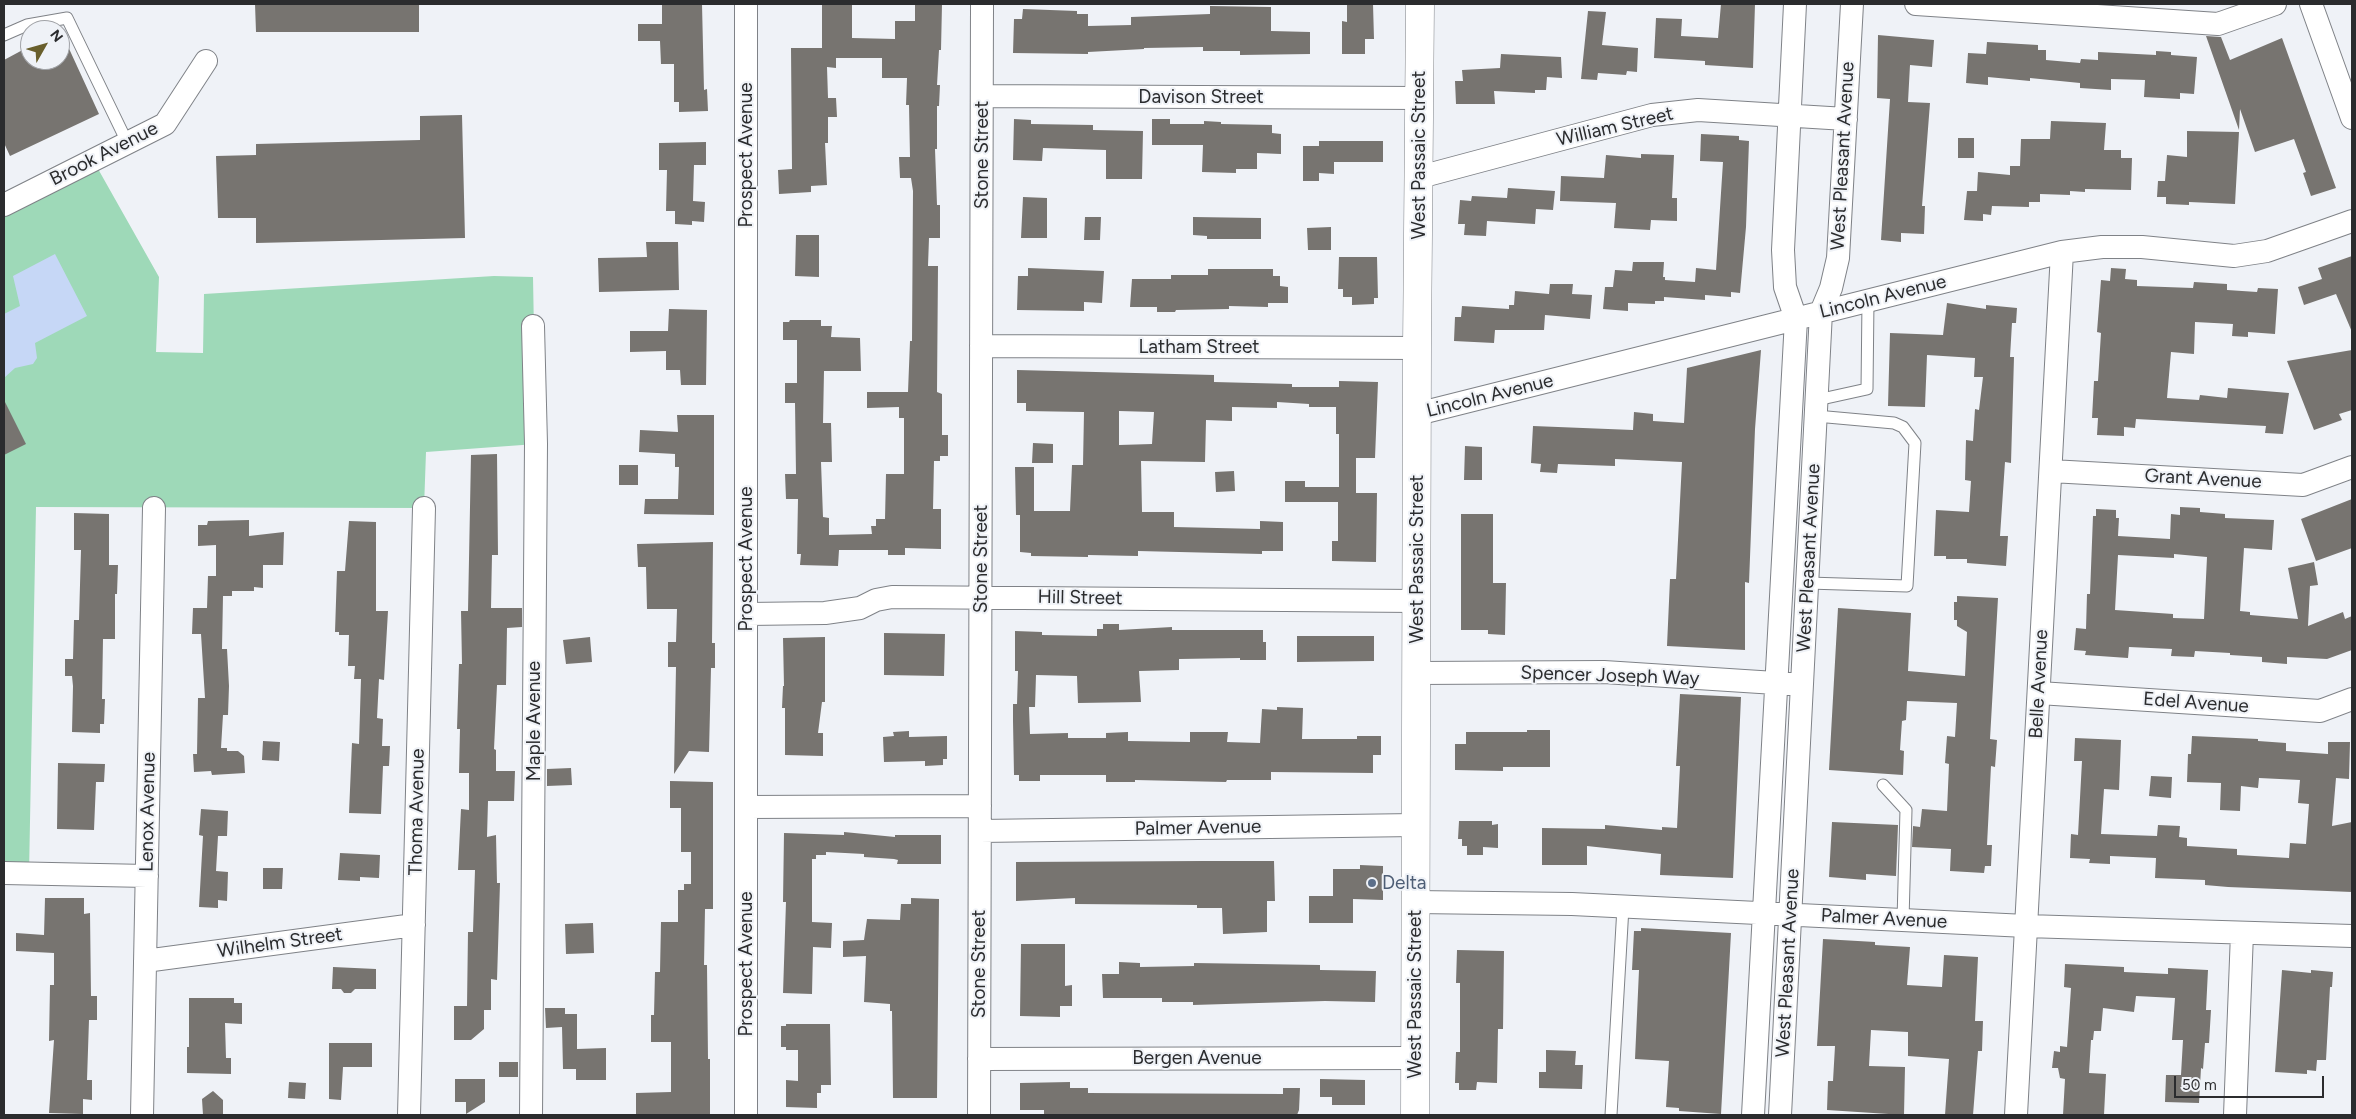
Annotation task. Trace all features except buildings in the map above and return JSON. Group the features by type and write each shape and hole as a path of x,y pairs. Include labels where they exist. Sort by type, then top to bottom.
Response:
{"main road":[{"name":"West Passaic Street","path":"1415,1115 1420,4"}],"street":[{"name":"Prospect Avenue","path":"746,4 746,1115"},
{"name":"Stone Street","path":"979,1115 982,4"},
{"name":"West Pleasant Avenue","path":"1753,1115 1796,318 1785,287 1783,250 1795,4"},
{"path":"1793,28 1800,10 1807,4"},
{"name":"West Pleasant Avenue","path":"1780,1115 1821,312 1831,288 1838,258 1852,4"},
{"path":"1916,4 2218,24 2275,4"},
{"path":"2311,4 2352,118"},
{"name":"Brook Avenue","path":"4,205 165,124 206,61"},
{"name":"Davison Street","path":"982,96 1420,98"},
{"name":"William Street","path":"1420,176 1652,115 1698,110 1846,119"},
{"name":"Lincoln Avenue","path":"1417,414 2062,252 2102,247 2142,247 2234,256 2284,246 2352,222"},
{"name":"Belle Avenue","path":"2016,1115 2062,252"},
{"name":"Maple Avenue","path":"531,1115 536,444 533,326"},
{"name":"Latham Street","path":"981,346 1417,348"},
{"name":"Grant Avenue","path":"2051,471 2303,485 2352,467"},
{"name":"Lenox Avenue","path":"142,1115 154,508"},
{"name":"Thoma Avenue","path":"409,1115 424,508"},
{"name":"Hill Street","path":"746,614 825,613 860,608 876,600 892,596 1416,601"},
{"name":"Spencer Joseph Way","path":"1417,673 1604,672 1803,684"},
{"name":"Edel Avenue","path":"2039,693 2320,711 2352,700"},
{"path":"746,807 980,806"},
{"name":"Palmer Avenue","path":"980,831 1415,825"},
{"path":"4,873 147,876"},
{"name":"Palmer Avenue","path":"1415,902 1623,907 2026,926 2352,936"},
{"name":"Wilhelm Street","path":"145,961 414,925"},
{"path":"2235,1115 2242,933"},
{"name":"Bergen Avenue","path":"979,1059 1415,1058"}],"lane":[{"path":"4,35 27,25 67,18 128,142"},
{"path":"1816,408 1867,389 1868,301"},
{"path":"1808,583 1907,586 1915,443 1903,427 1894,423 1816,408"},
{"path":"1883,785 1906,810 1902,920"},
{"path":"1610,1115 1623,907"}],"green space":[{"path":"93,160 159,277 156,352 203,353 204,294 494,276 533,277 536,444 426,452 424,508 36,507 29,874 4,873 4,205"}],"water":[{"path":"55,254 87,316 35,343 37,358 33,364 15,368 4,378 4,314 20,306 13,276"}],"place":[{"name":"Delta","path":"1372,883"}]}
